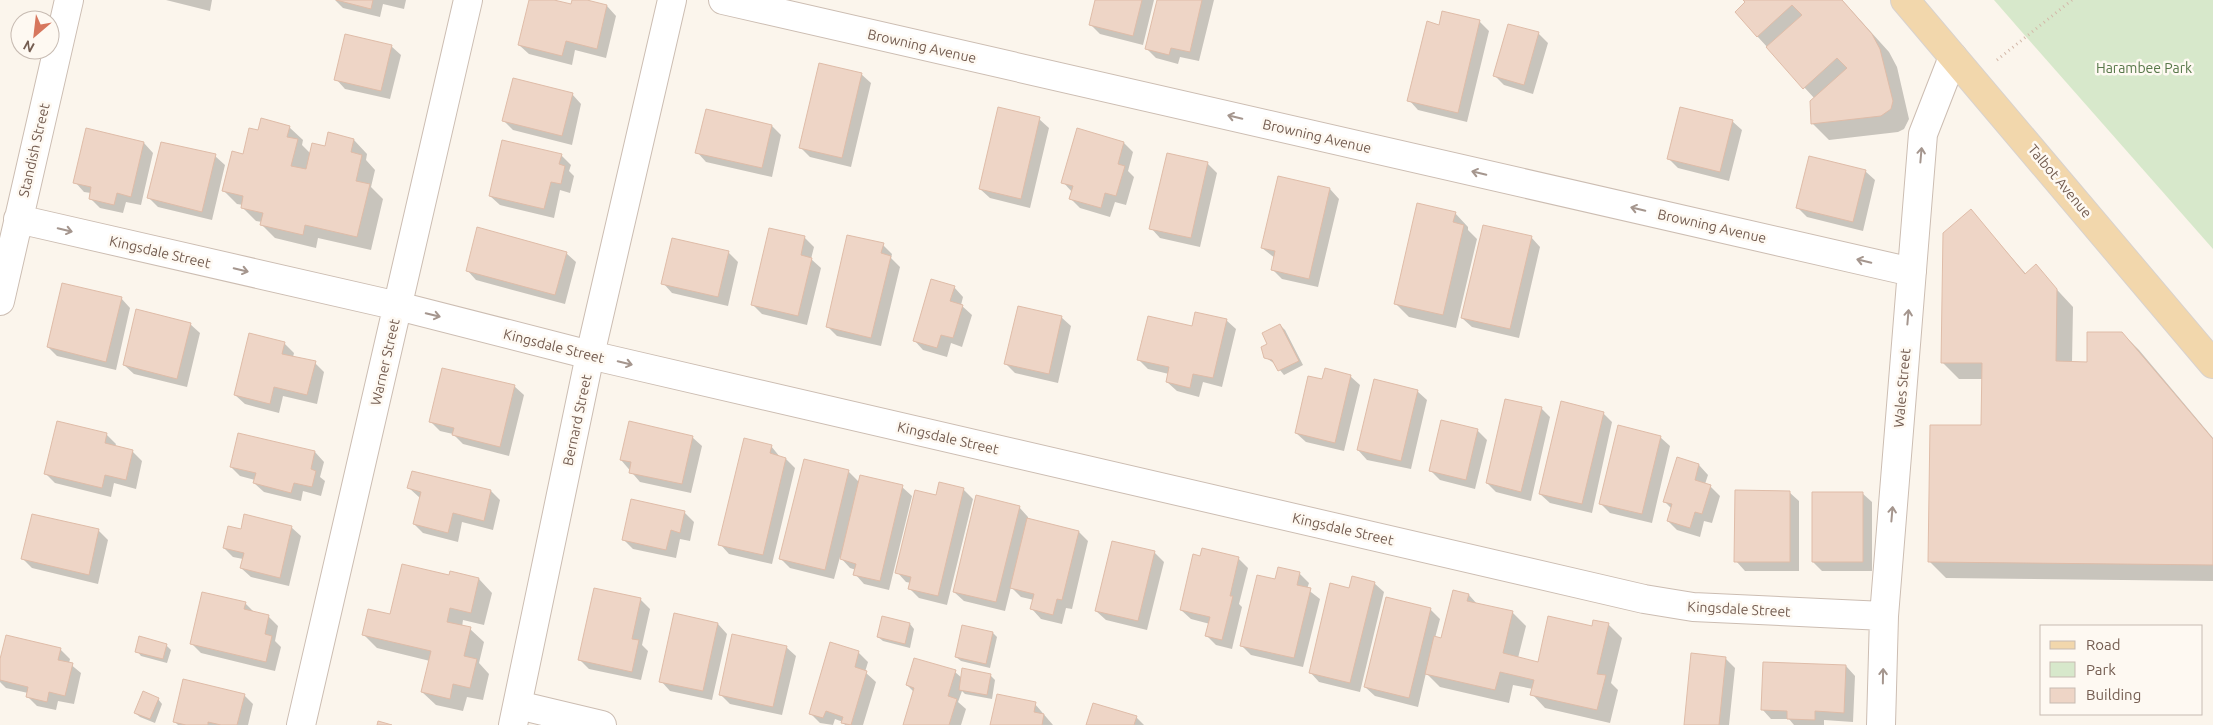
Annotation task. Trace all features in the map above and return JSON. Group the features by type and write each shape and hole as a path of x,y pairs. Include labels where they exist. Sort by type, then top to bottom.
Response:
{"main road":[{"name":"Talbot Avenue","path":"1905,0 2213,364"}],"street":[{"name":"Standish Street","path":"0,301 69,0"},
{"name":"Warner Street","path":"301,725 468,0"},
{"name":"Bernard Street","path":"515,715 590,355 672,0"},
{"name":"Browning Avenue","path":"723,0 1912,272"},
{"name":"Wales Street","path":"1881,725 1884,616 1923,134 1953,57"},
{"name":"Kingsdale Street","path":"18,219 398,306 590,355 1644,599 1693,607 1884,616"},
{"path":"515,715 602,725"}],"path":[{"path":"1973,80 2072,0"}],"green space":[{"name":"Harambee Park","path":"1994,0 2213,0 2213,249 2021,31"}],"building":[{"path":"336,0 373,0 371,9"},
{"path":"529,0 554,0 571,4 572,0 587,0 607,5 597,49 566,41 562,56 518,45"},
{"path":"1095,0 1142,0 1133,36 1089,25"},
{"path":"1157,0 1202,0 1190,52 1171,48 1169,55 1145,49"},
{"path":"1743,0 1842,0 1872,34 1880,49 1893,101 1891,109 1881,116 1811,124 1810,101 1847,68 1837,58 1803,89 1766,47 1802,15 1792,5 1757,37 1735,12 1745,2"},
{"path":"1442,11 1480,20 1458,113 1407,101 1427,21 1439,25"},
{"path":"1508,24 1539,32 1524,85 1493,76"},
{"path":"345,34 392,45 381,91 334,80"},
{"path":"819,63 862,73 842,158 799,148"},
{"path":"513,78 573,93 562,136 502,121"},
{"path":"998,107 1040,117 1021,199 979,189"},
{"path":"1680,107 1733,120 1720,172 1667,159"},
{"path":"706,109 772,125 762,168 695,153"},
{"path":"261,118 290,126 287,137 298,139 291,166 306,169 312,143 325,146 328,132 354,139 351,152 362,155 356,181 370,184 357,237 305,225 303,235 260,225 263,213 241,208 243,196 222,191 232,151 243,154 249,128 258,130"},
{"path":"86,128 144,142 131,197 117,193 114,205 89,199 91,187 73,183"},
{"path":"1077,128 1124,142 1118,164 1125,166 1116,196 1105,193 1101,208 1069,199 1073,186 1061,183"},
{"path":"502,140 562,154 559,164 565,166 561,184 551,182 544,209 489,196"},
{"path":"161,142 216,154 202,212 147,198"},
{"path":"1167,153 1208,162 1191,238 1149,229"},
{"path":"1809,156 1866,170 1853,222 1796,208"},
{"path":"1278,176 1330,188 1309,279 1271,270 1275,251 1261,248"},
{"path":"1417,203 1456,212 1453,222 1464,225 1443,315 1394,304"},
{"path":"1971,209 2025,274 2036,264 2057,289 2056,361 2087,362 2087,332 2122,332 2213,439 2213,565 1928,562 1930,425 1981,425 1982,363 1941,363 1943,233"},
{"path":"1483,225 1532,236 1510,329 1461,318"},
{"path":"477,227 567,252 555,295 466,271"},
{"path":"769,228 805,236 801,255 812,258 798,316 751,305"},
{"path":"847,235 884,243 881,253 891,256 871,338 826,327"},
{"path":"672,238 729,251 718,297 661,284"},
{"path":"931,279 955,286 950,301 963,305 953,338 941,335 937,348 913,341"},
{"path":"62,283 122,297 106,362 47,347"},
{"path":"1018,306 1062,316 1049,374 1004,364"},
{"path":"136,309 191,323 177,379 123,365"},
{"path":"1195,312 1227,319 1213,378 1193,374 1190,388 1166,382 1169,367 1137,360 1148,316 1192,326"},
{"path":"1280,324 1299,361 1278,371 1272,360 1264,358 1261,347 1267,344 1262,333"},
{"path":"249,333 285,342 282,354 316,361 307,395 274,387 270,404 234,395"},
{"path":"442,368 515,385 500,447 452,435 454,428 429,422"},
{"path":"1325,368 1351,375 1335,443 1295,433 1308,376 1322,379"},
{"path":"1374,379 1418,390 1401,461 1357,450"},
{"path":"1505,399 1542,407 1521,492 1486,483"},
{"path":"1561,401 1604,412 1582,504 1539,494"},
{"path":"1441,420 1478,429 1466,480 1429,471"},
{"path":"57,421 107,433 105,443 133,450 126,480 105,475 102,488 44,474"},
{"path":"629,421 693,436 682,484 629,473 631,462 620,460"},
{"path":"1618,425 1661,436 1642,514 1599,504"},
{"path":"238,433 315,451 311,469 316,471 312,487 294,483 291,493 253,483 256,473 230,467"},
{"path":"744,438 772,445 770,453 786,458 763,555 718,545"},
{"path":"1677,457 1699,464 1695,480 1711,485 1702,514 1695,512 1690,528 1667,521 1672,504 1663,502"},
{"path":"804,459 849,470 825,570 779,559"},
{"path":"412,471 491,490 484,521 453,513 448,533 413,524 421,492 407,488"},
{"path":"860,475 903,485 880,581 853,575 856,564 840,559"},
{"path":"939,482 964,488 938,596 908,589 911,577 895,573 915,490 936,495"},
{"path":"1735,490 1790,491 1790,562 1734,562"},
{"path":"1812,492 1863,492 1863,562 1812,562"},
{"path":"976,495 1020,506 996,602 953,592"},
{"path":"631,499 685,511 680,533 671,530 666,550 622,540"},
{"path":"32,514 99,529 89,575 21,559"},
{"path":"244,514 292,526 280,578 240,568 244,553 223,548 228,526 241,529"},
{"path":"1027,518 1079,531 1062,600 1057,599 1053,615 1030,609 1034,594 1010,588"},
{"path":"1112,541 1155,551 1138,621 1095,611"},
{"path":"1202,548 1239,557 1230,596 1233,596 1222,640 1205,636 1210,617 1180,610 1193,554 1200,556"},
{"path":"402,564 449,575 450,571 479,578 471,613 450,608 447,622 471,627 464,656 477,659 470,688 453,684 450,699 421,692 431,651 362,635 368,609 390,614"},
{"path":"1278,567 1300,572 1297,585 1311,588 1294,658 1240,646 1257,575 1275,579"},
{"path":"1352,576 1375,582 1350,683 1309,673 1330,583 1349,588"},
{"path":"594,588 641,598 632,639 639,640 632,672 578,660"},
{"path":"1453,590 1469,594 1467,601 1513,611 1503,653 1538,662 1548,616 1592,626 1593,620 1609,623 1597,674 1606,675 1597,710 1530,695 1534,680 1500,672 1495,690 1425,674 1434,636 1441,638"},
{"path":"202,592 246,602 244,609 269,615 265,634 272,636 266,662 190,644"},
{"path":"1386,597 1431,608 1409,698 1364,687"},
{"path":"674,613 718,623 703,691 659,682"},
{"path":"882,616 910,623 905,644 877,637"},
{"path":"962,625 993,632 986,664 955,657"},
{"path":"732,634 787,646 773,707 719,695"},
{"path":"6,635 61,648 58,660 73,663 65,696 49,692 47,702 26,697 28,687 0,680 0,659"},
{"path":"139,636 167,644 163,659 135,652"},
{"path":"830,642 859,651 855,667 867,671 851,725 841,723 843,717 826,711 823,718 809,714"},
{"path":"1691,653 1726,657 1719,725 1684,725"},
{"path":"914,658 956,670 948,696 957,699 949,725 903,725 914,688 906,685"},
{"path":"1763,662 1846,665 1844,713 1815,711 1815,720 1787,719 1787,711 1761,710"},
{"path":"962,668 991,674 987,695 959,690"},
{"path":"183,679 245,694 237,725 221,725 208,722 208,725 186,725 173,722"},
{"path":"143,691 159,698 150,719 134,713"},
{"path":"997,694 1036,702 1034,712 1044,714 1042,725 990,725"},
{"path":"1093,703 1137,716 1134,725 1086,725"},
{"path":"378,721 392,725 377,725"}]}
